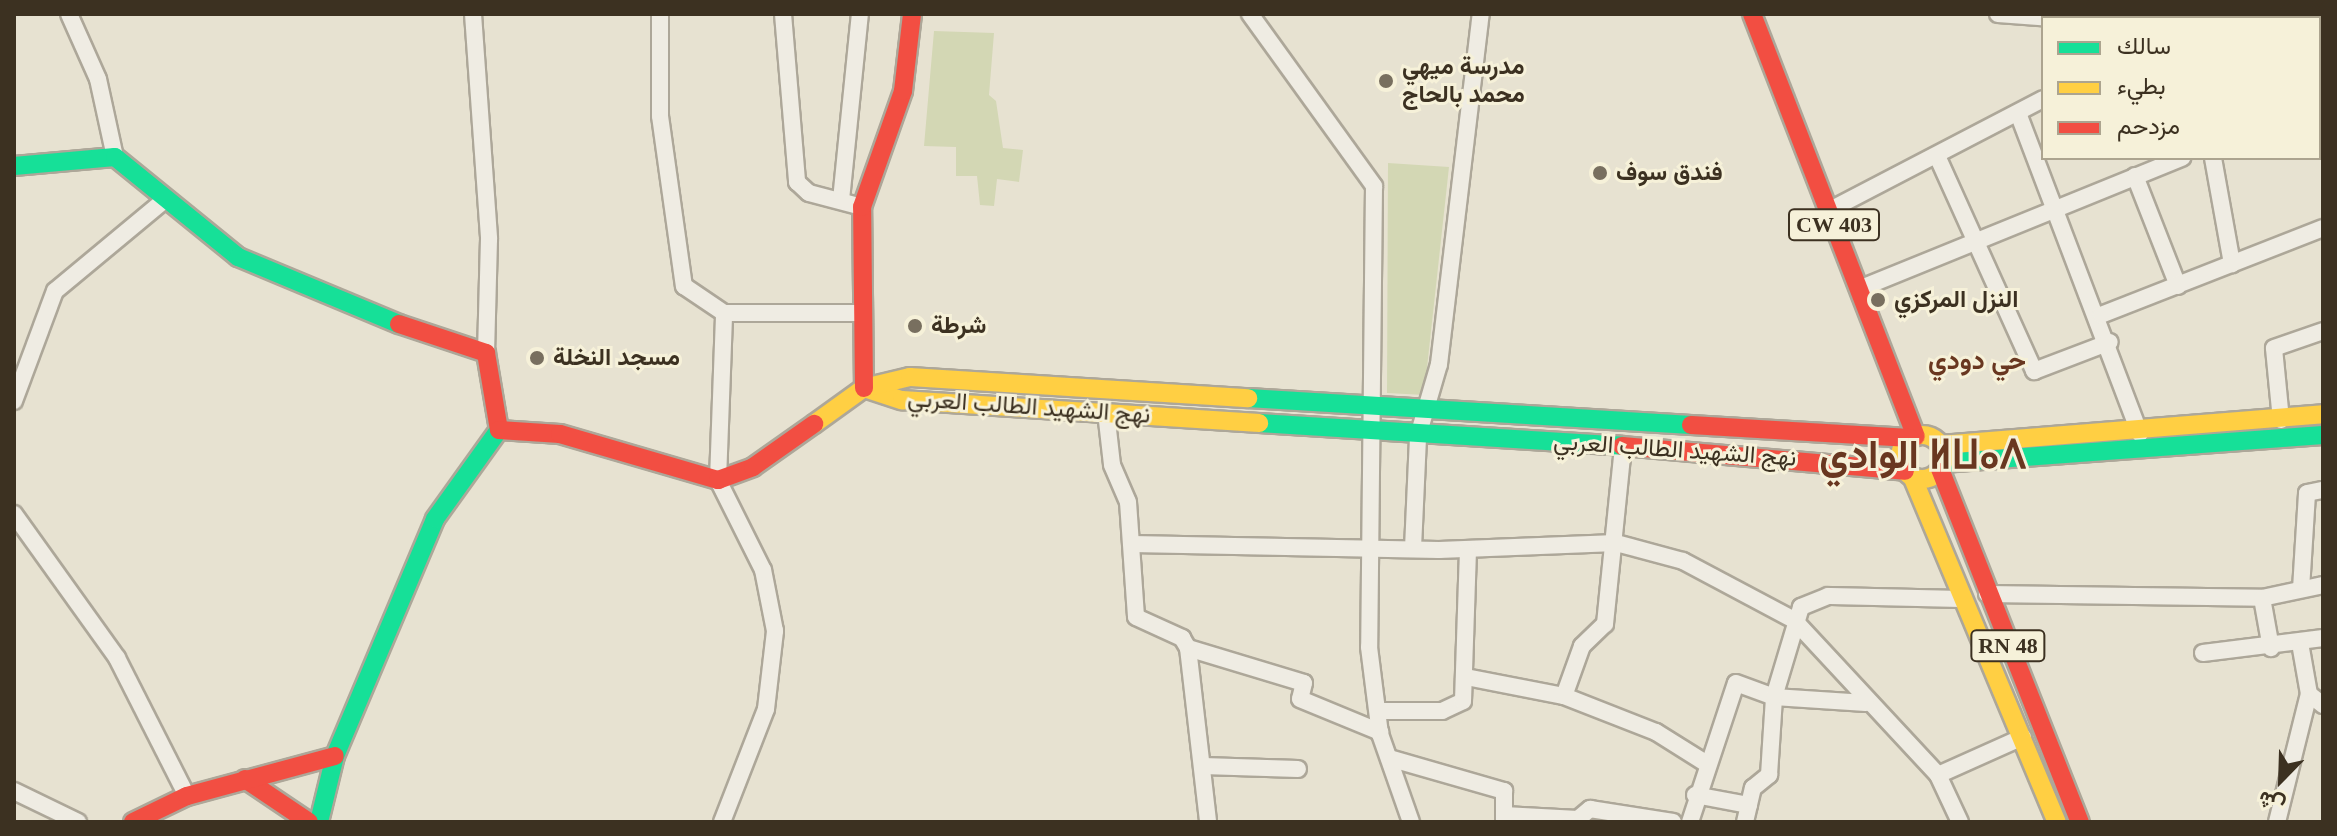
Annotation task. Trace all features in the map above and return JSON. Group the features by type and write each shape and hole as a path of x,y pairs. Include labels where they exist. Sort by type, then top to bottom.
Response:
{"main road":[{"path":"499,430 560,434 718,480 753,467 864,388 859,313 862,207 903,91 912,14"},
{"name":"CW 403","path":"1752,14 1913,437"},
{"path":"14,166 115,157 238,257 374,317 486,353 499,430 435,519 335,756 319,822"},
{"name":"نهج الشهيد الطالب العربي","path":"864,388 910,377 1054,399 1106,412 1418,436 1623,446 1927,478 1941,459 1913,437 1428,407 1193,398 1054,399"},
{"path":"1193,398 1193,419"},
{"path":"1941,459 2323,414"},
{"path":"1941,459 2323,435"},
{"path":"1908,474 1900,458 1913,437"},
{"name":"RN 48","path":"1941,459 1987,594 2080,822"},
{"name":"RN 48","path":"1908,474 2057,822"},
{"path":"133,822 187,796 335,756"},
{"path":"245,779 309,822"}],"street":[{"path":"69,14 98,79 115,157"},
{"path":"473,14 489,239 486,353"},
{"path":"660,14 660,116 678,271 694,297 724,313 859,313"},
{"path":"783,14 797,182 809,193 862,207"},
{"path":"841,200 860,14"},
{"path":"1250,14 1374,186 1369,647 1380,732 1411,822"},
{"path":"1413,548 1418,436 1428,407 1481,14"},
{"path":"1998,14 2041,17"},
{"path":"1828,211 1938,158 2041,100"},
{"path":"2018,113 2101,315 2140,434"},
{"path":"1938,158 2034,371 2110,342"},
{"path":"1859,289 2177,160"},
{"path":"2213,160 2232,264"},
{"path":"2135,176 2178,286"},
{"path":"14,401 55,291 166,199"},
{"path":"2101,315 2323,228"},
{"path":"722,822 766,709 775,631 763,570 718,480 724,313"},
{"path":"2281,420 2274,348 2323,331"},
{"path":"1106,412 1132,544 1136,617 1182,638 1188,648 1208,822"},
{"path":"1564,696 1582,646 1605,624 1616,543 1623,446"},
{"path":"2301,589 2307,493 2323,490"},
{"path":"14,514 117,658 187,796"},
{"path":"1132,544 1468,550 1616,543 1683,561 1794,620 1866,703 1938,775 1960,822"},
{"path":"1378,711 1442,711 1463,701 1468,550"},
{"path":"1987,594 2262,598 2323,585"},
{"path":"1745,822 1753,788 1769,775 1774,697 1794,620 1810,600 1828,596 1964,599"},
{"path":"2262,598 2271,648"},
{"path":"2203,653 2271,648 2323,638"},
{"path":"2277,822 2309,694 2300,643"},
{"path":"1188,648 1304,683 1300,699 1380,732"},
{"path":"1466,677 1564,696 1656,732 1707,764"},
{"path":"1690,822 1695,795 1736,683 1774,697 1866,703"},
{"path":"2309,694 2323,705"},
{"path":"1938,775 2023,737"},
{"path":"1389,758 1504,791 1504,819 1578,819 1590,809 1673,822"},
{"path":"1203,766 1298,769"},
{"path":"14,791 78,822"},
{"path":"1695,795 1749,805"}],"green space":[{"path":"934,31 994,33 989,95 996,101 1003,148 1023,150 1019,182 997,179 994,206 980,205 977,176 956,176 956,147 924,146"},
{"path":"1388,163 1449,167 1424,395 1387,393"}],"traffic: fast":[{"path":"14,166 115,157 238,257 399,324"},
{"path":"1248,398 1691,425"},
{"path":"1259,423 1622,446"},
{"path":"319,822 335,756 435,519 499,430"},
{"path":"1943,463 2323,435"}],"traffic: slow":[{"path":"814,424 864,388 910,377 1248,398"},
{"path":"864,388 902,400 1259,423"},
{"path":"1940,445 2323,414"},
{"path":"1922,435 1937,442 1944,457 1937,472 1922,479 1907,472 1900,457 1907,442 1922,435"},
{"path":"1912,476 2057,822"}],"traffic: jam":[{"path":"864,388 862,207 903,91 912,14"},
{"path":"1752,14 1916,436"},
{"path":"399,324 486,353 499,430 560,434 718,480 753,467 814,424"},
{"path":"1691,425 1910,438"},
{"path":"1622,446 1905,471"},
{"path":"1940,469 2080,822"},
{"path":"133,822 187,796 335,756"},
{"path":"245,779 309,822"}],"place":[{"name":"مدرسة ميهي محمد بالحاج","path":"1386,81"},
{"name":"فندق سوف","path":"1600,173"},
{"name":"النزل المركزي","path":"1878,300"},
{"name":"شرطة","path":"915,326"},
{"name":"مسجد النخلة","path":"537,358"}],"district":[{"name":"حي دودي","path":"1977,361"},
{"name":"الوادي ⵍⵡⴰⴷ","path":"1923,455"}]}
